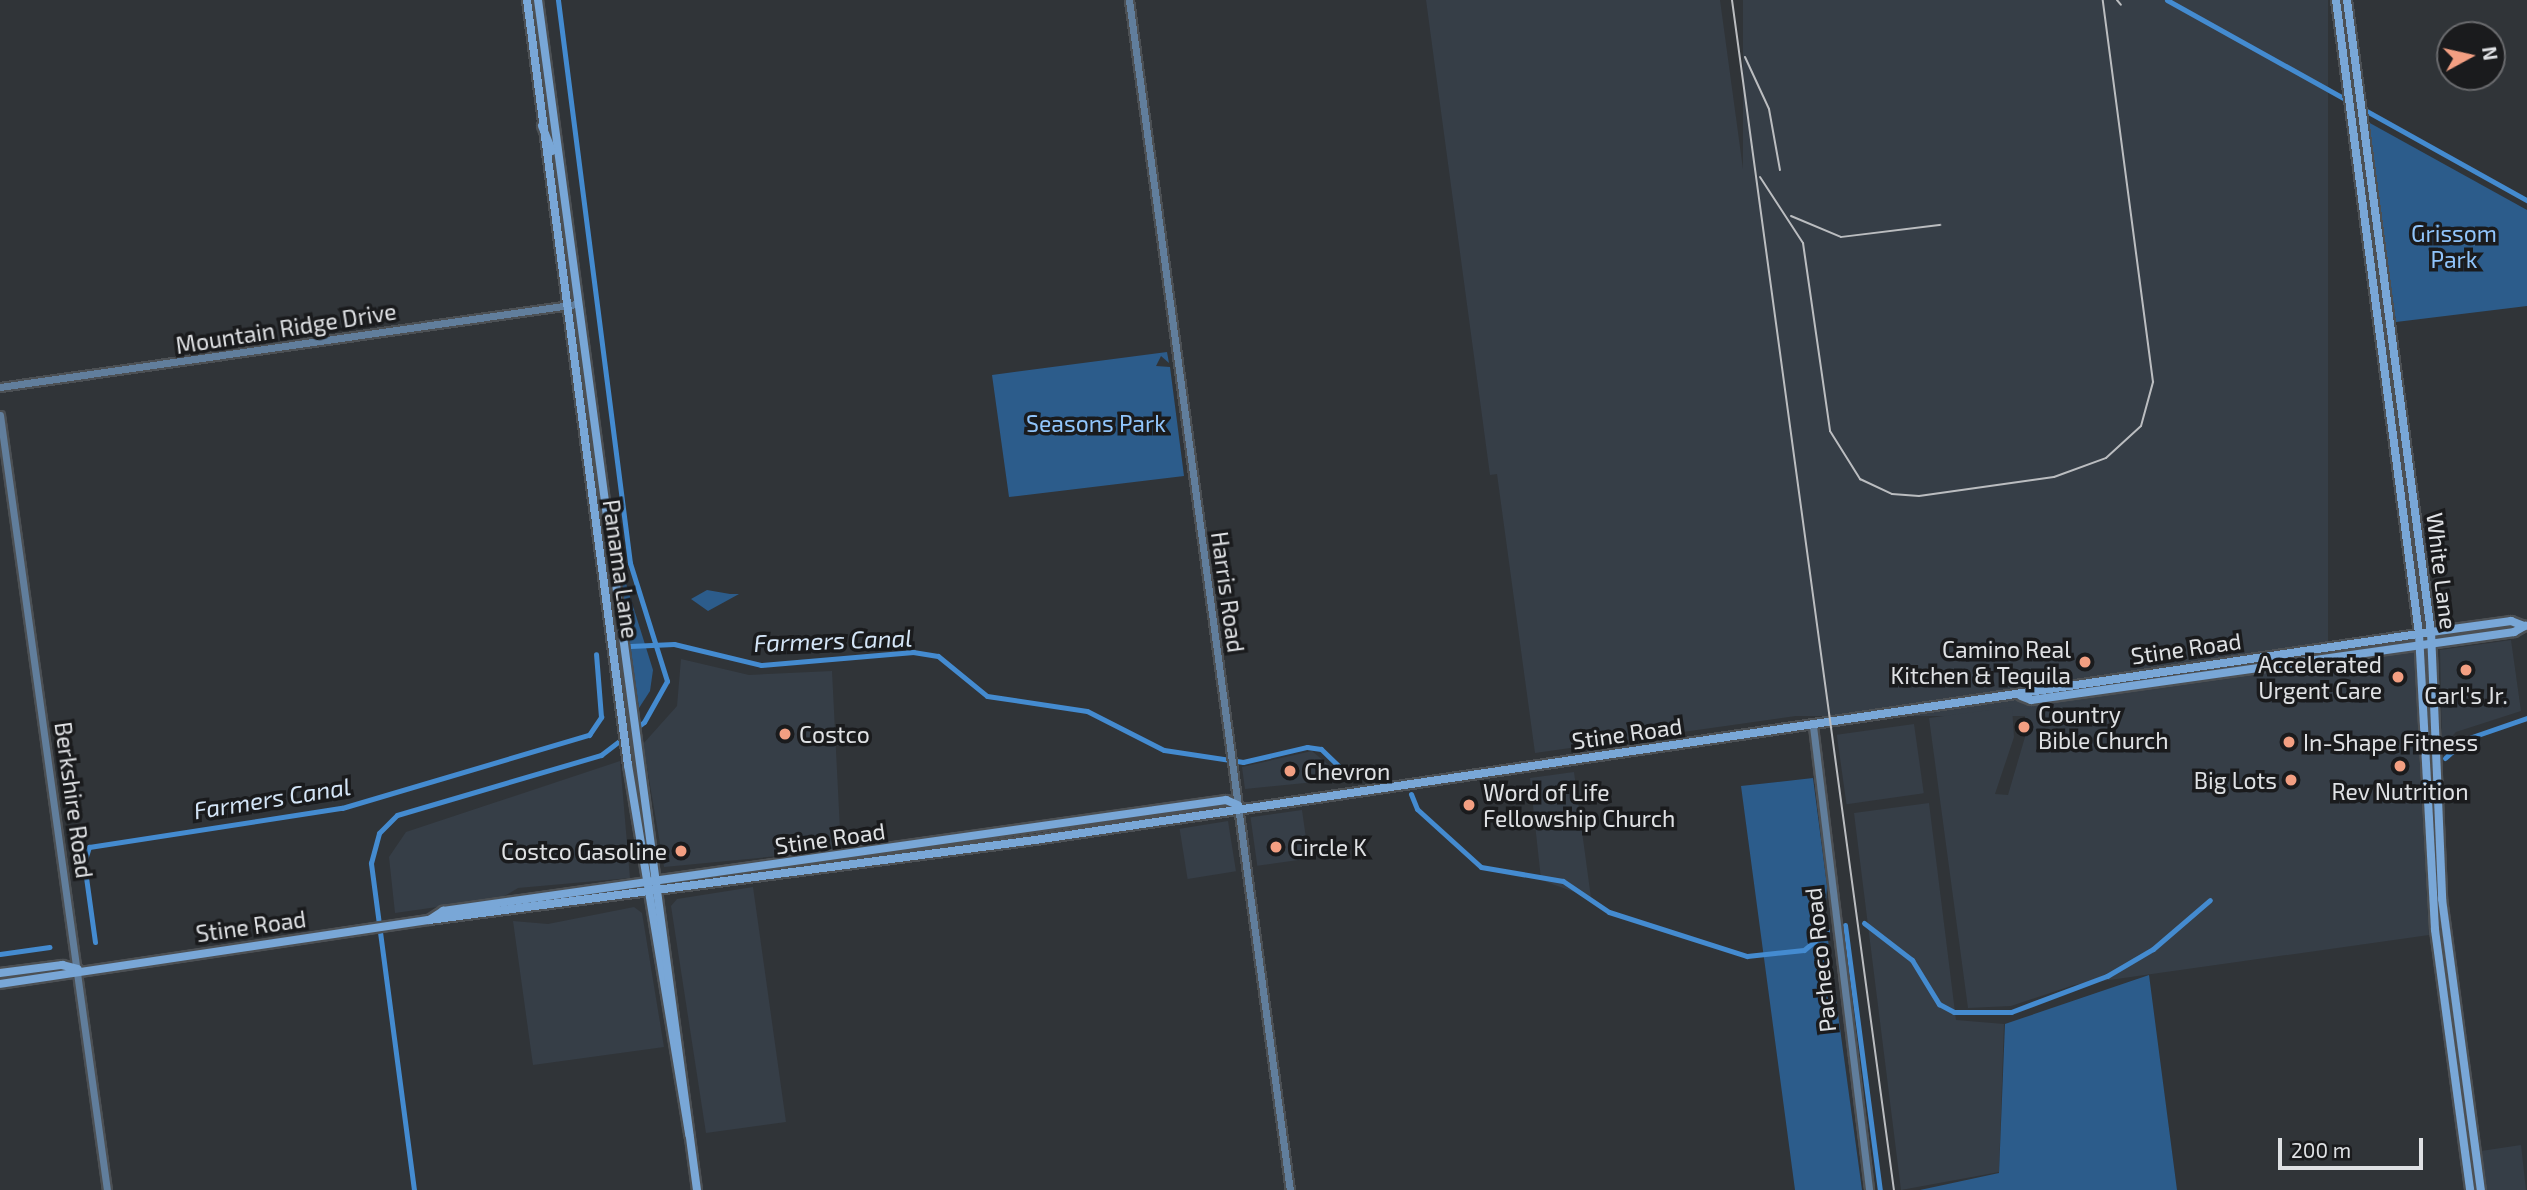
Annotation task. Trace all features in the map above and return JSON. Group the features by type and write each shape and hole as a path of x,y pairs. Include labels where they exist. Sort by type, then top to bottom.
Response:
{"main road":[{"name":"Panama Lane","path":"527,0 565,306 626,749 665,1015 691,1142"},
{"name":"Panama Lane","path":"538,0 632,710 682,1052 697,1190"},
{"path":"2337,0 2351,32"},
{"name":"White Lane","path":"2337,0 2420,645 2433,910 2470,1190"},
{"name":"White Lane","path":"2347,0 2431,632 2442,899 2481,1190"},
{"path":"2352,124 2366,146"},
{"path":"542,126 558,161"},
{"path":"2360,180 2377,225"},
{"path":"590,488 607,527"},
{"path":"2406,527 2422,562"},
{"path":"600,562 615,582"},
{"name":"Stine Road","path":"0,985 78,969 429,920 648,895 1085,833 1238,805 2021,696 2431,632 2511,621 2526,625"},
{"name":"Stine Road","path":"2021,696 2031,700 2304,662 2432,644 2526,625"},
{"path":"2304,662 2350,645"},
{"path":"2218,673 2261,657"},
{"path":"2179,679 2216,664"},
{"path":"2424,725 2437,772"},
{"name":"Stine Road","path":"429,920 443,911 657,880 1226,800 1238,805"},
{"path":"1085,833 1140,814"},
{"path":"911,857 947,841"},
{"path":"2428,846 2442,899"},
{"path":"810,870 852,854"},
{"path":"2433,910 2450,965"},
{"name":"Stine Road","path":"0,973 62,965 78,969"},
{"path":"2440,968 2457,1011"},
{"path":"658,969 676,1009"},
{"path":"665,1015 682,1052"}],"street":[{"name":"Harris Road","path":"1129,0 1290,1190"},
{"name":"Mountain Ridge Drive","path":"0,387 577,304"},
{"name":"Berkshire Road","path":"0,415 107,1190"},
{"name":"Pacheco Road","path":"1813,726 1868,1190"}],"shaded area":[{"path":"1426,0 1720,0 1817,713 1535,753 1497,474 1490,475"},
{"path":"1743,0 2328,0 2328,716 1743,716"},
{"path":"2511,640 2521,711 2456,732 2442,747 2440,650"},
{"path":"2414,652 2429,935 2074,985 2011,1006 1968,1008 1929,718 2012,707 2014,737 1995,794 2008,795 2025,737 2025,709"},
{"path":"681,659 749,675 832,671 841,850 664,867 643,744 677,706"},
{"path":"1914,724 1924,793 1847,804 1837,735"},
{"path":"1312,751 1345,779 1245,789 1242,767"},
{"path":"620,761 630,878 518,888 501,898 395,913 389,857 406,832"},
{"path":"1574,772 1591,898 1541,880 1530,778"},
{"path":"1929,803 1956,1020 2004,1024 1999,1172 1901,1190 1854,813"},
{"path":"1302,810 1309,859 1257,866 1251,817"},
{"path":"1228,821 1236,871 1188,879 1180,829"},
{"path":"753,887 786,1122 706,1133 671,906 677,899"},
{"path":"634,907 642,913 664,1047 533,1065 513,921 548,924"},
{"path":"2521,1145 2526,1190 2487,1190 2481,1151"}],"green space":[{"name":"Grissom Park","path":"2368,122 2527,210 2527,306 2396,322"},
{"name":"Seasons Park","path":"1167,352 1169,363 1161,356 1156,366 1170,367 1184,476 1009,497 992,375"},
{"path":"618,558 653,670 650,691 639,708"},
{"path":"707,590 739,594 708,611 691,599"},
{"path":"1813,778 1827,886 1825,918 1862,1190 1795,1190 1741,786"},
{"path":"2149,975 2177,1190 1920,1190 1999,1173 2005,1024"}],"waterway":[{"path":"414,1190 371,863 379,833 397,815 601,755 644,722 667,681 630,563 558,0"},
{"path":"2167,0 2527,200"},
{"name":"Farmers Canal","path":"630,646 674,644 761,665 913,652 938,656 987,696 1087,711 1164,750 1243,762 1307,747 1321,749 1341,768"},
{"name":"Farmers Canal","path":"95,942 84,863 89,847 342,808 589,735 601,717 596,654"},
{"name":"Farmers Canal","path":"2445,758 2466,739 2527,718"},
{"name":"Farmers Canal","path":"1411,794 1417,809 1481,867 1563,881 1609,912 1747,956 1804,950 1827,931"},
{"name":"Farmers Canal","path":"1864,923 1912,960 1939,1004 1954,1012 2011,1012 2107,976 2153,949 2210,900"},
{"path":"1845,925 1880,1190"},
{"name":"Farmers Canal","path":"0,954 50,947"}],"railway":[{"path":"1732,0 1894,1190"},
{"path":"1760,177 1803,243 1830,431 1860,479 1892,494 1919,496 2054,477 2106,458 2141,426 2153,382 2103,0"},
{"path":"2117,0 2121,5"},
{"path":"1745,57 1769,109 1780,170"},
{"path":"1791,216 1841,237 1940,225"}],"place":[{"name":"Camino Real Kitchen & Tequila","path":"2085,662"},
{"name":"Carl's Jr.","path":"2466,670"},
{"name":"Accelerated Urgent Care","path":"2398,677"},
{"name":"Country Bible Church","path":"2024,727"},
{"name":"Costco","path":"785,734"},
{"name":"In-Shape Fitness","path":"2289,742"},
{"name":"Rev Nutrition","path":"2400,766"},
{"name":"Chevron","path":"1290,771"},
{"name":"Big Lots","path":"2291,780"},
{"name":"Word of Life Fellowship Church","path":"1469,805"},
{"name":"Circle K","path":"1276,847"},
{"name":"Costco Gasoline","path":"681,851"}]}
